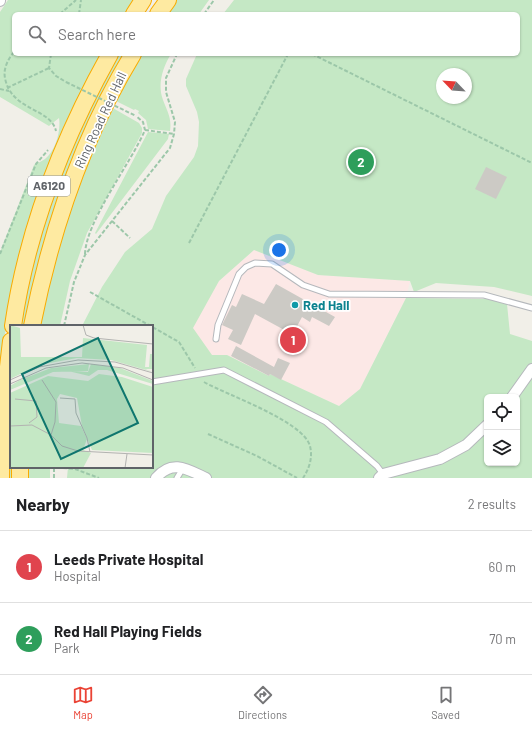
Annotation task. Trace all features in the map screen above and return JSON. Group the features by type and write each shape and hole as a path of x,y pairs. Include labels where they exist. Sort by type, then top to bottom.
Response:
{"highway":[{"path":"135,12 143,0"},
{"path":"159,12 168,0"},
{"name":"Ring Road Red Hall","path":"13,325 27,259 49,186 86,98 109,56"},
{"name":"Ring Road Red Hall","path":"32,325 48,255 70,185 104,108 132,56"},
{"path":"1,478 2,419 10,350"}],"street":[{"path":"514,394 532,370"},
{"path":"381,476 440,459 466,445 484,428"},
{"path":"156,478 164,470 173,467 184,468 206,478"}],"lane":[{"path":"216,339 218,325 239,274 255,263 272,264 303,285 329,294 484,295 532,308"},
{"path":"153,382 224,370 326,422 377,466 381,476"},
{"path":"177,478 184,468"}],"path":[{"path":"62,12 76,0"},
{"path":"79,12 81,0"},
{"path":"205,12 214,0"},
{"path":"12,54 8,58 4,74 7,88 18,101 52,121 56,132 54,137"},
{"path":"51,56 49,68 56,76 136,116 143,122 145,130 128,164 92,228 85,246 85,255"},
{"path":"64,325 74,282 85,255 170,148 174,134 175,122 165,88 167,74 175,56"},
{"path":"189,243 287,56"},
{"path":"316,56 532,163"},
{"path":"7,88 49,68"},
{"path":"0,89 9,91"},
{"path":"145,130 174,134"},
{"path":"0,254 36,164 49,148"},
{"path":"112,221 130,238"},
{"path":"90,292 149,325"},
{"path":"153,327 179,342 201,380 268,412 298,431 310,446 310,467 303,478"},
{"path":"208,434 257,456 297,478"},
{"path":"63,468 76,469 99,478"}],"shaded area":[{"path":"254,250 318,275 410,281 406,298 360,389 339,406 270,374 269,376 227,355 211,355 191,326 219,281"}],"green space":[{"path":"8,0 136,0 128,12 12,12 12,56 102,56 6,326 2,357 0,359 0,252 34,165 45,159 55,145 59,128 59,118 49,126 0,97 0,12"},
{"path":"175,0 209,0 200,12 166,12"},
{"path":"234,0 532,0 532,296 494,287 436,283 414,292 410,281 318,275 254,250 219,281 193,328 212,355 227,355 269,376 270,374 339,406 360,389 406,298 488,299 507,304 510,334 532,341 532,478 67,478 68,468 153,468 153,325 83,325 102,287 125,252 152,229 166,196 194,157 198,146 199,122 197,112 186,86 186,79 196,56 520,56 520,12 225,12"},
{"path":"117,56 124,56 26,325 19,325 36,250 50,203 77,138"},
{"path":"139,56 170,56 163,70 161,94 170,118 170,131 148,129 146,120 138,113 139,111 114,100"},
{"path":"111,107 139,123 142,128 142,133 87,233 70,281 60,325 39,325 52,265 81,175"},
{"path":"148,132 169,134 168,139 96,234 95,233"},
{"path":"10,409 10,468 14,468 14,478 7,478"},
{"path":"27,468 50,468 50,478 27,478"}],"building":[{"path":"486,167 507,177 496,199 475,189"},
{"path":"276,284 335,317 329,326 312,317 310,322 302,317 294,332 290,329 288,332 255,314 241,345 228,339 233,330 222,325 232,305 236,307 242,294 264,304"},
{"path":"236,346 274,367 278,358 290,363 281,380 270,374 269,376 231,356"}],"place":[{"name":"Red Hall Playing Fields","path":"361,162"},
{"name":"Red Hall","path":"295,305"},
{"name":"Leeds Private Hospital","path":"293,340"}]}
